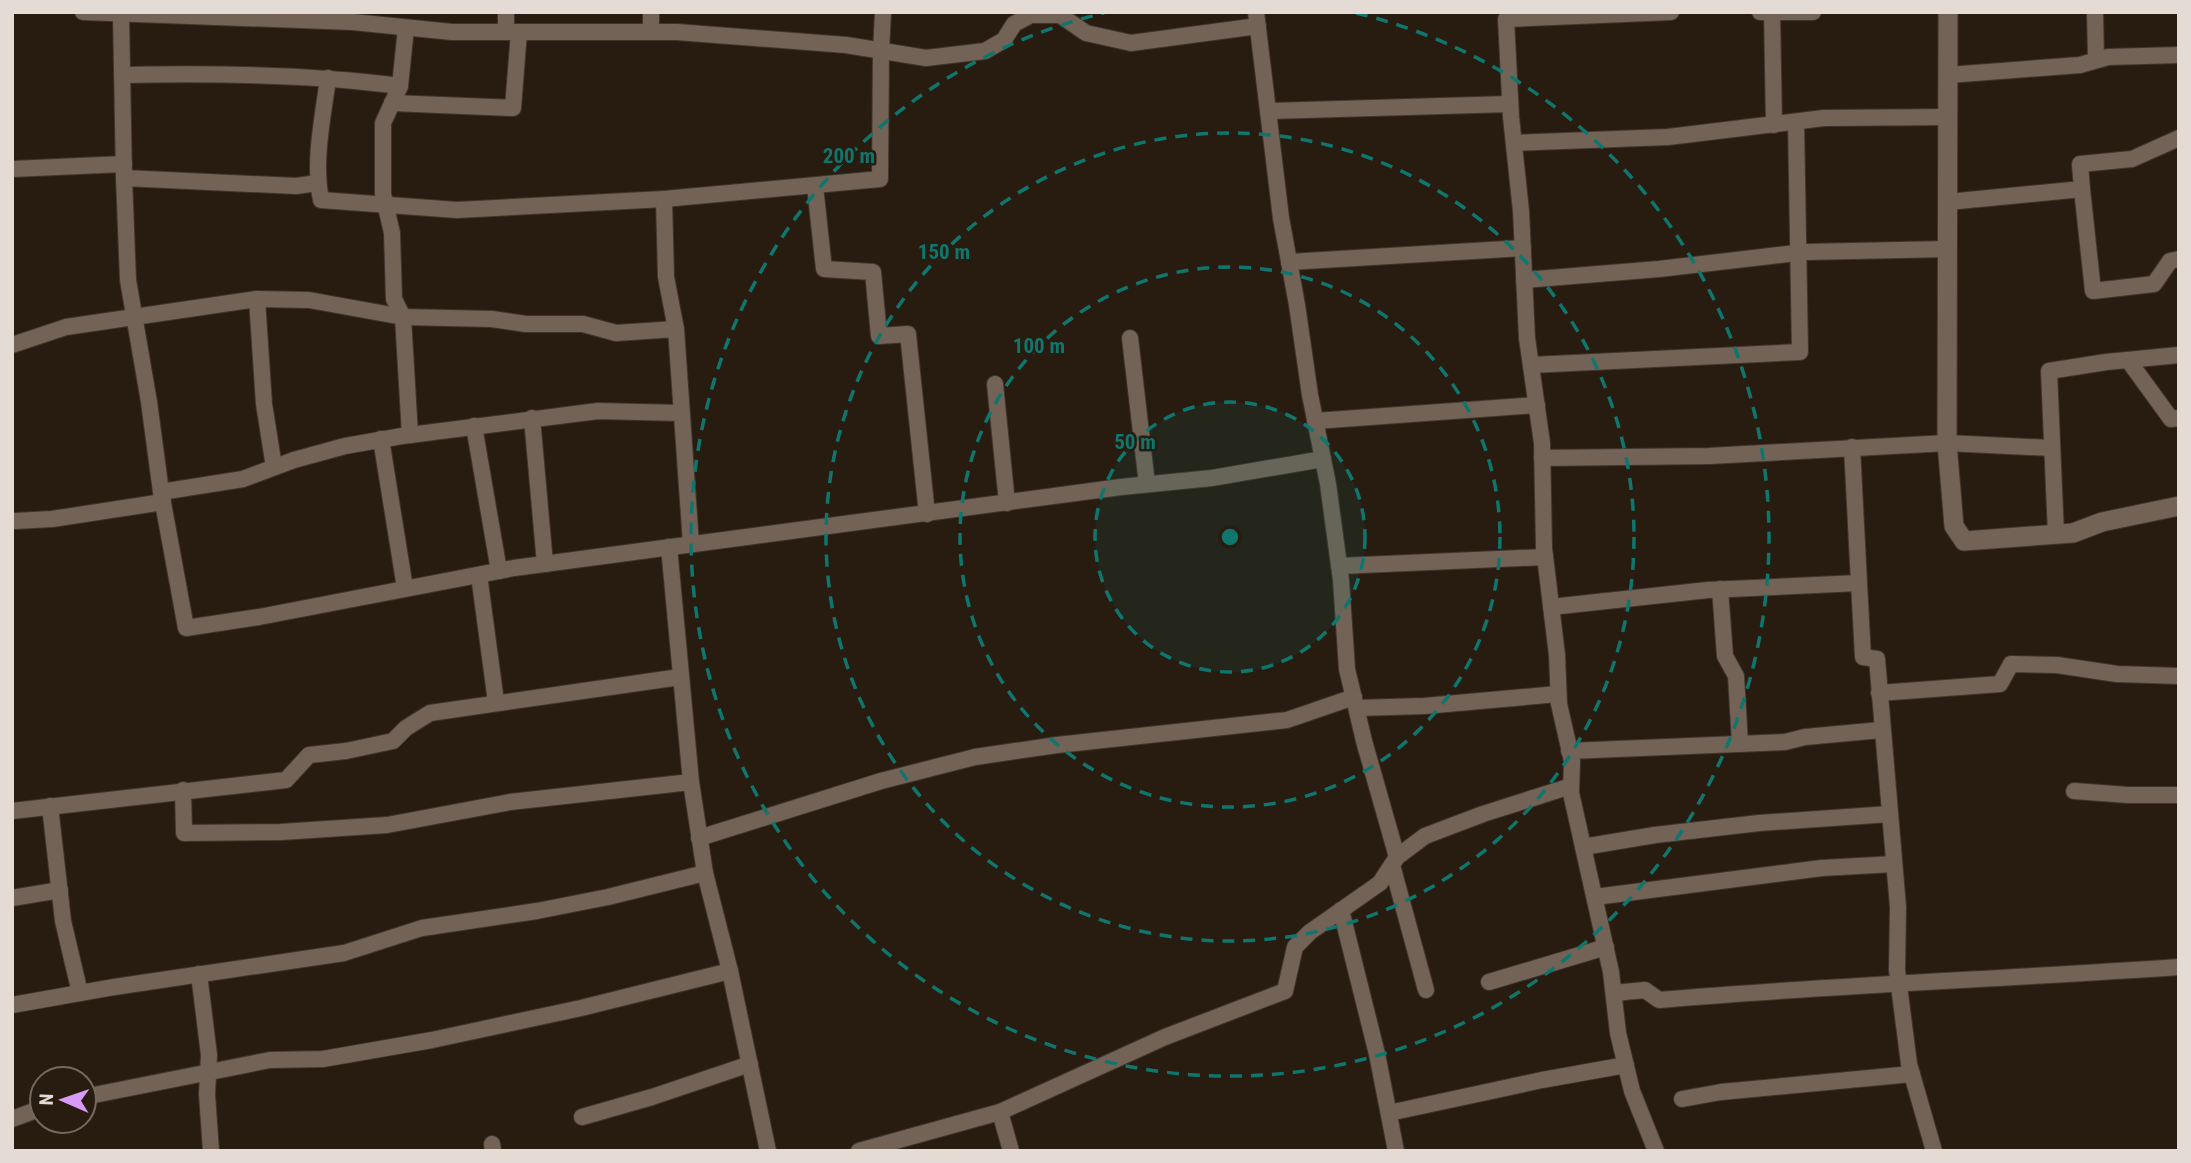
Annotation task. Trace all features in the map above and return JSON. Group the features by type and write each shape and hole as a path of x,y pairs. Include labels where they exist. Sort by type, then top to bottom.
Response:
{"street":[{"path":"83,12 121,15 307,17 452,32 677,32 846,45 926,58 985,51 1004,40 1014,24 1031,15 1060,15 1086,33 1131,43 1257,19 1281,218 1339,566 1347,669 1426,990"},
{"path":"393,103 513,108 512,32 506,12"},
{"path":"650,32 651,12"},
{"path":"328,78 319,155 318,183 321,200 457,210 664,199 880,179 883,12"},
{"path":"1651,1150 1632,1091 1618,1033 1606,947 1571,786 1569,751 1558,694 1545,557 1542,458 1527,338 1506,19 1671,12"},
{"path":"1760,12 1813,12"},
{"path":"1948,12 1947,443 1954,526 1964,541 2073,534 2102,522 2179,506"},
{"path":"2095,12 2096,60"},
{"path":"1772,13 1774,125"},
{"path":"121,15 128,280 162,497 186,628 545,564 1147,484 1212,478 1323,459"},
{"path":"406,28 400,86 383,123 383,194 392,233 394,299 403,317 410,435"},
{"path":"1948,75 2080,65 2108,57 2179,55"},
{"path":"123,75 328,78 400,86"},
{"path":"1268,111 1510,104"},
{"path":"1514,143 1668,136 1824,118 1948,117"},
{"path":"1531,365 1800,352 1796,122"},
{"path":"2179,138 2132,159 2080,164 2093,291 2154,284 2170,261 2179,260"},
{"path":"12,169 124,171 296,186 318,183"},
{"path":"815,186 824,270 873,272 879,336 908,334 927,514"},
{"path":"1948,202 2082,189"},
{"path":"664,199 666,277 676,329 691,544"},
{"path":"1289,262 1523,248"},
{"path":"1524,281 1798,253 1947,249"},
{"path":"257,299 261,377 268,443 274,467"},
{"path":"12,345 66,327 257,299 309,300 403,317 492,319 526,324 583,324 615,333 676,329"},
{"path":"1130,338 1147,484"},
{"path":"2056,535 2049,371 2179,355"},
{"path":"2128,360 2176,422"},
{"path":"995,384 1007,503"},
{"path":"1315,421 1537,405"},
{"path":"15,521 52,519 243,479 345,446 381,439 597,411 681,413"},
{"path":"532,418 545,564"},
{"path":"474,426 499,571"},
{"path":"381,439 405,588"},
{"path":"1542,458 1709,456 1947,443 2051,448"},
{"path":"1852,447 1863,657 1877,659 1898,907 1899,985 1912,1074 1934,1151"},
{"path":"669,547 680,677 699,838 768,1151"},
{"path":"1339,566 1545,557"},
{"path":"480,575 496,702"},
{"path":"1551,607 1720,589 1859,583"},
{"path":"1720,589 1725,656 1736,676 1740,744"},
{"path":"1879,693 2000,684 2011,664 2057,665 2117,674 2179,676"},
{"path":"12,811 286,780 309,755 346,751 393,741 406,728 430,713 680,677"},
{"path":"699,838 881,781 975,757 1057,745 1287,720 1356,702 1424,706 1558,694"},
{"path":"1569,751 1785,742 1805,737 1881,730"},
{"path":"183,790 184,833 281,832 387,825 510,802 691,782"},
{"path":"859,1151 1000,1112 1166,1037 1284,991 1295,947 1310,932 1380,883 1395,861 1425,836 1571,786"},
{"path":"2074,791 2179,795"},
{"path":"50,806 64,921 80,993"},
{"path":"1583,847 1759,822 1890,814"},
{"path":"1595,897 1822,868 1894,864"},
{"path":"12,1005 344,953 422,928 537,911 705,873"},
{"path":"12,898 60,890"},
{"path":"1341,909 1396,1151"},
{"path":"1489,982 1606,947"},
{"path":"1614,993 1645,990 1659,1000 1749,992 2179,967"},
{"path":"98,1094 270,1060 323,1059 432,1040 582,1008 730,971"},
{"path":"200,974 209,1055 211,1151"},
{"path":"582,1117 750,1064"},
{"path":"1389,1113 1626,1065"},
{"path":"1682,1099 1721,1092 1912,1074"},
{"path":"1000,1112 1011,1151"}]}
